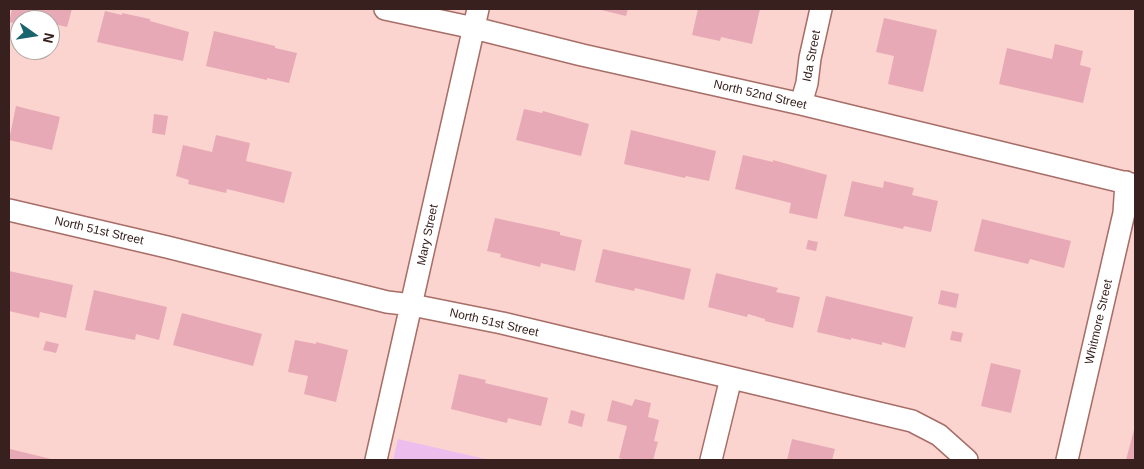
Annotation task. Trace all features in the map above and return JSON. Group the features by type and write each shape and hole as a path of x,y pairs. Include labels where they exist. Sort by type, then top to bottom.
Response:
{"street":[{"name":"North 52nd Street","path":"385,9 476,18 582,55 801,104 1131,184"},
{"name":"Ida Street","path":"801,104 807,83 810,58 821,9"},
{"name":"Mary Street","path":"376,460 476,18"},
{"name":"Whitmore Street","path":"1067,460 1131,184"},
{"name":"North 51st Street","path":"9,210 387,302 412,305 502,324 912,422 939,435 967,460"},
{"path":"711,460 731,378"}],"shaded area":[{"path":"398,439 490,460 393,460"}],"building":[{"path":"72,9 67,27 60,25 60,10 12,10"},
{"path":"597,9 628,9 626,16"},
{"path":"698,9 760,9 752,44 721,37 720,41 692,35"},
{"path":"105,11 150,19 150,21 189,32 183,61 97,42"},
{"path":"884,18 937,30 923,92 888,84 894,56 876,52"},
{"path":"214,31 297,53 289,83 206,66"},
{"path":"1055,44 1083,51 1080,65 1091,68 1083,103 999,84 1007,48 1052,59"},
{"path":"16,106 60,117 52,150 9,140"},
{"path":"524,109 542,113 543,111 589,124 581,156 516,140"},
{"path":"154,114 168,116 165,135 152,133"},
{"path":"631,130 716,151 709,181 686,176 685,178 624,164"},
{"path":"216,135 250,143 246,161 292,172 284,203 227,189 226,193 188,184 189,180 176,176 183,145 212,152"},
{"path":"743,155 773,162 773,160 827,175 817,219 789,213 791,203 735,189"},
{"path":"852,181 883,188 884,181 914,188 912,195 938,201 931,232 904,226 903,229 844,216"},
{"path":"495,218 560,232 560,235 582,240 575,271 541,263 540,267 500,257 501,254 487,251"},
{"path":"982,219 1071,241 1064,268 1030,259 1028,264 974,251"},
{"path":"808,240 818,242 816,251 806,249"},
{"path":"603,249 691,269 684,300 635,288 634,291 595,282"},
{"path":"9,271 73,285 66,318 40,312 39,318 9,311"},
{"path":"716,273 778,288 776,292 800,297 793,328 765,321 765,319 748,314 747,317 708,307"},
{"path":"94,290 167,307 159,340 136,334 135,340 85,330"},
{"path":"941,290 959,294 956,308 938,304"},
{"path":"826,296 913,317 905,348 882,342 882,345 851,338 851,340 817,332"},
{"path":"182,313 262,334 253,366 173,345"},
{"path":"952,331 963,333 961,342 950,340"},
{"path":"295,340 316,344 316,342 348,350 336,402 304,394 308,376 288,372"},
{"path":"46,341 59,344 56,353 43,350"},
{"path":"991,363 1021,370 1011,413 981,406"},
{"path":"459,374 486,380 485,383 548,398 541,426 508,418 507,423 451,409"},
{"path":"635,399 651,403 648,417 659,420 654,441 658,442 653,460 626,460 619,458 627,426 607,421 612,400 632,406"},
{"path":"571,410 585,414 582,427 568,423"},
{"path":"1135,426 1135,460 1126,460"},
{"path":"792,439 835,449 832,460 787,460"},
{"path":"10,449 55,460 9,460"}]}
